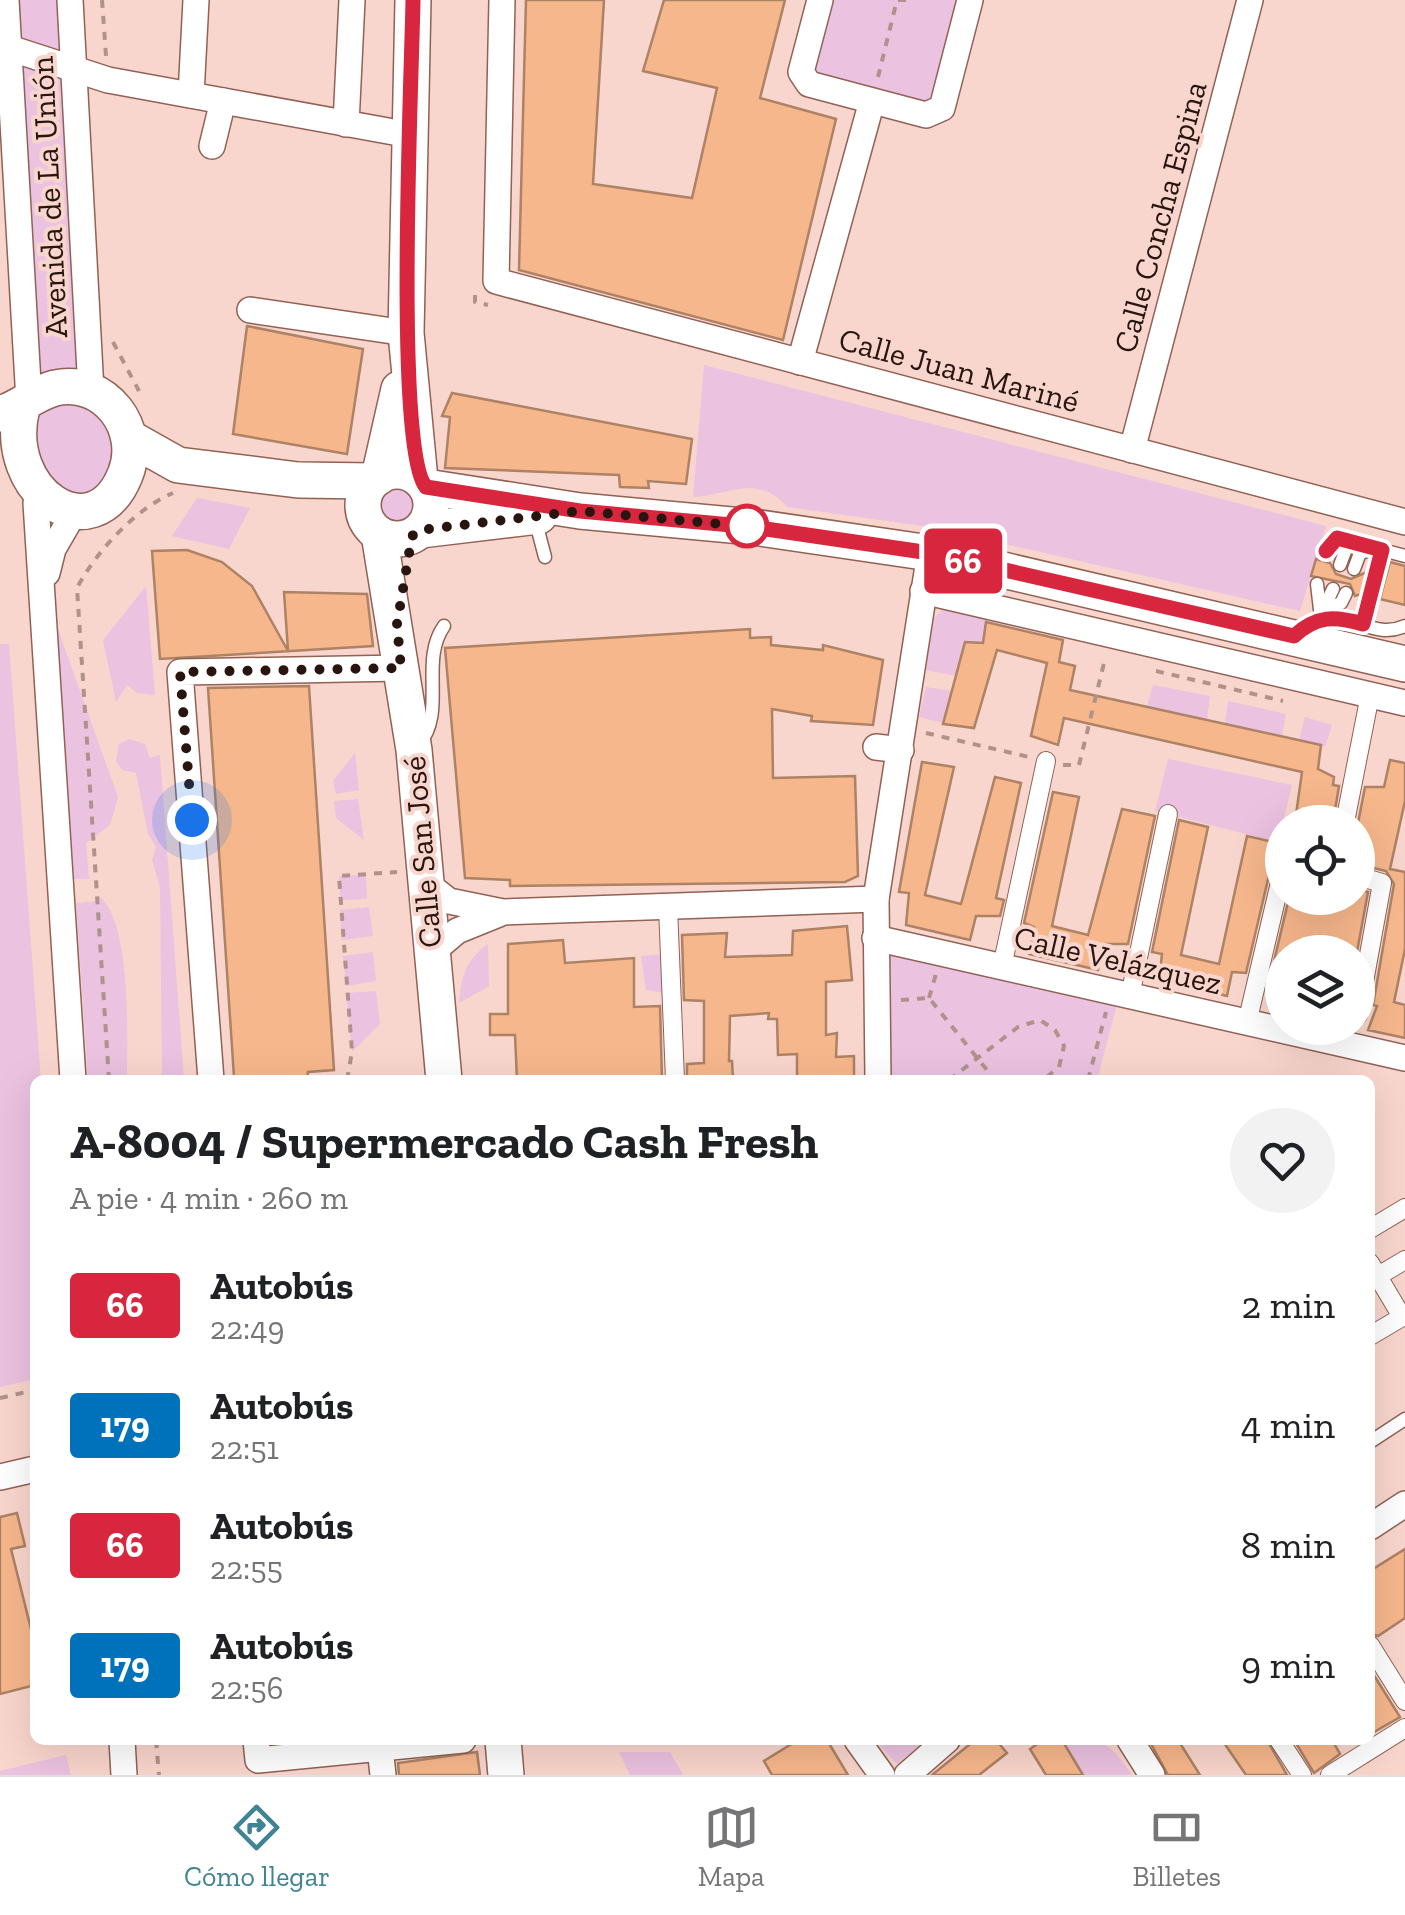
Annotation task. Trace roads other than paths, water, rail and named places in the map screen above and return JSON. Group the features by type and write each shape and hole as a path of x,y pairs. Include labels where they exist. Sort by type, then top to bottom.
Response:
{"main road":[{"path":"396,532 364,508 397,405 406,333 413,0"},
{"path":"396,532 431,510 423,484 406,333"},
{"path":"54,388 91,391 123,418 130,438 124,479 111,495 75,511 36,502 5,465 9,431 17,408 54,388"},
{"path":"130,438 178,466"},
{"path":"124,479 178,466 298,480 376,479 394,471 423,484 580,511 753,527 930,553 1313,621 1405,664"},
{"path":"298,480 396,532 580,511"},
{"name":"Calle San José","path":"396,532 397,624 414,750 443,1075"},
{"path":"504,1745 506,1775"}],"street":[{"name":"Avenida de La Unión","path":"6,0 4,46 17,408"},
{"name":"Avenida de La Unión","path":"70,0 91,391"},
{"path":"191,95 196,0"},
{"path":"346,124 352,0"},
{"name":"Calle Juan Mariné","path":"502,0 496,281 1405,522"},
{"path":"820,0 801,72 810,84 926,115 942,108 970,0"},
{"name":"Calle Concha Espina","path":"1132,450 1250,0"},
{"path":"4,46 75,71 410,134"},
{"path":"212,146 224,101"},
{"path":"800,362 872,101"},
{"path":"250,310 406,333"},
{"path":"36,502 72,1075"},
{"path":"42,603 53,550 75,511"},
{"path":"878,1075 876,900 909,629 923,591 930,553"},
{"path":"923,591 1405,703"},
{"path":"211,1075 180,672 401,668"},
{"path":"1348,805 1370,695"},
{"path":"1002,966 1046,761"},
{"path":"1121,994 1168,814"},
{"path":"426,876 449,901 503,912 876,900"},
{"path":"1372,935 1382,883 1375,881"},
{"path":"668,906 675,1075"},
{"path":"431,952 457,931 503,912"},
{"path":"1247,1022 1272,915"},
{"name":"Calle Velázquez","path":"875,938 1265,1025"},
{"name":"Calle Velázquez","path":"1373,1045 1405,1058"},
{"path":"1375,1226 1405,1208"},
{"path":"1375,1269 1405,1260"},
{"path":"1375,1271 1402,1317 1375,1333"},
{"path":"0,1478 30,1469"},
{"path":"1375,1524 1405,1504"},
{"path":"1375,1654 1405,1701"},
{"path":"1330,1775 1405,1728"},
{"path":"256,1745 258,1760 349,1745 411,1745"},
{"path":"861,1745 882,1775"},
{"path":"908,1775 941,1745"},
{"path":"1133,1745 1152,1775"},
{"path":"1282,1745 1302,1775"},
{"path":"380,1748 383,1775"}],"lane":[{"path":"534,517 545,556"},
{"path":"1326,551 1337,538 1405,556"},
{"path":"1358,544 1346,550 1347,567 1360,553 1379,549"},
{"path":"1363,624 1379,549"},
{"path":"1313,621 1317,584"},
{"path":"1313,621 1341,602 1340,591"},
{"path":"1313,621 1336,616 1393,632 1405,626"},
{"path":"414,750 432,730 436,638 444,626"},
{"path":"1375,1439 1405,1419"}]}
